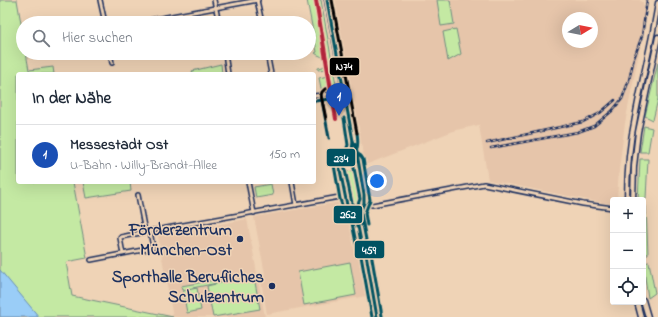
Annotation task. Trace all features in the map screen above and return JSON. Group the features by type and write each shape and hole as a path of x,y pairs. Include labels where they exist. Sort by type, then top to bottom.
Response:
{"main road":[{"path":"327,0 364,195 360,214 377,317"},
{"path":"627,197 632,132 658,3"},
{"path":"633,197 634,166 638,132 658,37"},
{"path":"353,141 352,149 349,154 341,158 339,165 347,205 356,216 362,247 366,254"},
{"path":"349,154 358,160"},
{"path":"351,208 363,205"},
{"path":"638,305 641,317"},
{"path":"644,305 648,317"}],"street":[{"path":"100,0 103,16"},
{"path":"214,0 218,16"},
{"path":"172,16 257,0 260,16"},
{"path":"111,60 112,64"},
{"path":"226,60 228,72"},
{"path":"268,60 271,72"},
{"path":"316,96 344,92"},
{"path":"248,184 254,213"},
{"path":"292,184 296,205"},
{"path":"363,205 372,205 484,184 583,204 610,208"},
{"path":"138,195 145,232"},
{"path":"123,254 121,237 345,196"},
{"path":"91,260 153,248 150,231"}],"shaded area":[{"path":"335,0 640,0 643,2 646,18 625,123 617,197 610,197 610,204 488,180 479,125 456,130 365,165"},
{"path":"340,202 342,209 351,219 366,296 267,314 260,275 265,274 254,217"},
{"path":"247,219 265,317 173,317 158,236"}],"green space":[{"path":"0,0 17,0 20,16 16,16 16,60 27,60 29,70 53,67 54,72 16,72 16,184 73,184 87,258 66,262 72,296 173,317 0,317"},
{"path":"307,0 321,0 337,90 322,93 319,78 328,76 327,69 318,70 318,68 323,67 326,61 324,58 316,54 316,16 310,16"},
{"path":"437,0 450,0 454,24 441,26"},
{"path":"456,29 461,54 448,61 443,32"},
{"path":"658,63 658,99 653,120 645,116"},
{"path":"221,64 222,72 192,71"},
{"path":"644,126 652,128 648,152 640,152"},
{"path":"640,159 648,159 646,198 638,197"},
{"path":"356,164 362,199 361,203 355,207 351,205 348,200 342,167 347,172 354,169"},
{"path":"83,184 130,184 131,191 86,198"},
{"path":"271,184 273,195 256,198 254,187"},
{"path":"646,206 648,254 646,254"},
{"path":"350,262 356,295 304,305 298,272"},
{"path":"646,262 649,262 655,293 648,298 646,284"},
{"path":"233,277 234,281 254,277 260,309 213,317 207,286 228,281 182,290 181,286"},
{"path":"197,288 201,310 187,313 183,291"}],"water":[{"path":"0,270 39,317 0,317"}],"railway":[{"path":"491,148 578,132 594,126 612,111 622,99 629,80 634,58 642,36 647,0"},
{"path":"487,143 583,122 600,113 615,100"}],"transit line":[{"path":"316,0 336,119"},
{"name":"234","path":"327,0 353,141 352,151 341,158 339,165 347,205 356,216 362,247 366,254 377,317"},
{"name":"N74","path":"332,0 357,133"},
{"name":"N74","path":"326,119 321,95 322,92 325,89 343,87"},
{"path":"321,95 329,138"},
{"path":"316,101 345,97"},
{"name":"262","path":"344,118 348,145 346,150 337,155 334,165 340,199 343,208 351,218 357,248 361,256 372,317"},
{"name":"459","path":"357,133 357,150 353,156 345,161 344,165 352,203 361,214 367,245 371,253 382,316"},
{"name":"234","path":"353,141 356,147 364,195 364,203 360,212 362,225"},
{"name":"459","path":"352,150 363,159 370,200 365,213 367,225"},
{"name":"262","path":"346,158 353,163 360,199 355,212 357,227"}],"place":[{"name":"Messestadt Ost","path":"339,116"},
{"name":"Förderzentrum München-Ost","path":"240,239"},
{"name":"Sporthalle Berufliches Schulzentrum","path":"272,286"}]}
